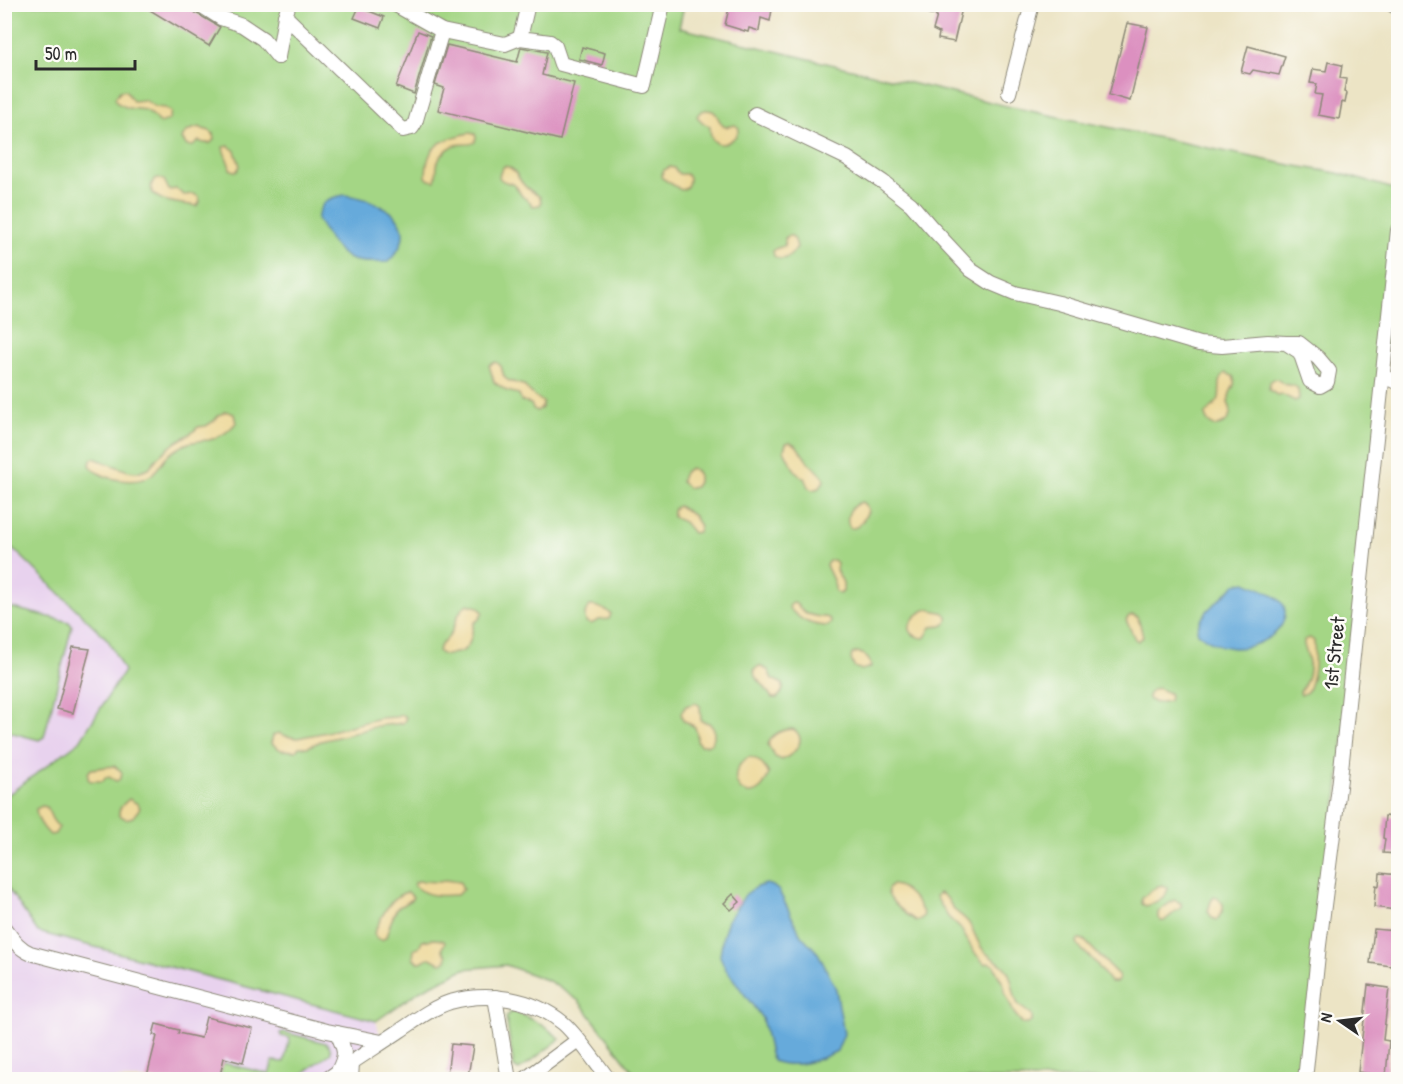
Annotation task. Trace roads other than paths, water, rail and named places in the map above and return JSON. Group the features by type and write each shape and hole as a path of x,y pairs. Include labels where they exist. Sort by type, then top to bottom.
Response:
{"street":[{"path":"199,4 221,18 242,25 263,39 278,57 287,10"},
{"path":"394,4 442,31 505,44 520,38 550,42 555,46 561,64 644,86 663,4"},
{"path":"520,38 528,4"},
{"path":"1009,93 1032,4"},
{"path":"287,10 403,130 412,128 415,123 442,31"},
{"path":"755,114 848,158 884,182 911,204 971,270 1007,290 1199,344 1222,346 1268,342 1286,343"},
{"name":"1st Street","path":"1305,1080 1318,945 1340,778 1398,230"},
{"path":"1383,378 1398,382"},
{"path":"4,928 18,946 30,953 336,1033 382,1042"},
{"path":"326,1080 420,1018 448,1003 478,997 495,997 515,999 549,1014 562,1023 609,1080"},
{"path":"495,997 509,1080"},
{"path":"336,1033 345,1052 344,1061 338,1071"},
{"path":"524,1080 578,1040"},
{"path":"351,1080 352,1062"}],"water":[{"path":"345,195 371,201 397,218 403,232 402,239 400,247 388,262 364,262 350,259 340,252 327,236 317,219 321,208 329,199"},
{"path":"1245,582 1270,593 1284,605 1284,620 1274,634 1259,643 1233,648 1214,643 1198,633 1200,621 1208,610 1236,584"},
{"path":"766,884 779,891 801,935 818,953 836,989 844,1034 837,1051 806,1063 789,1064 773,1061 762,1018 725,968 720,956 728,920 746,894"}]}
